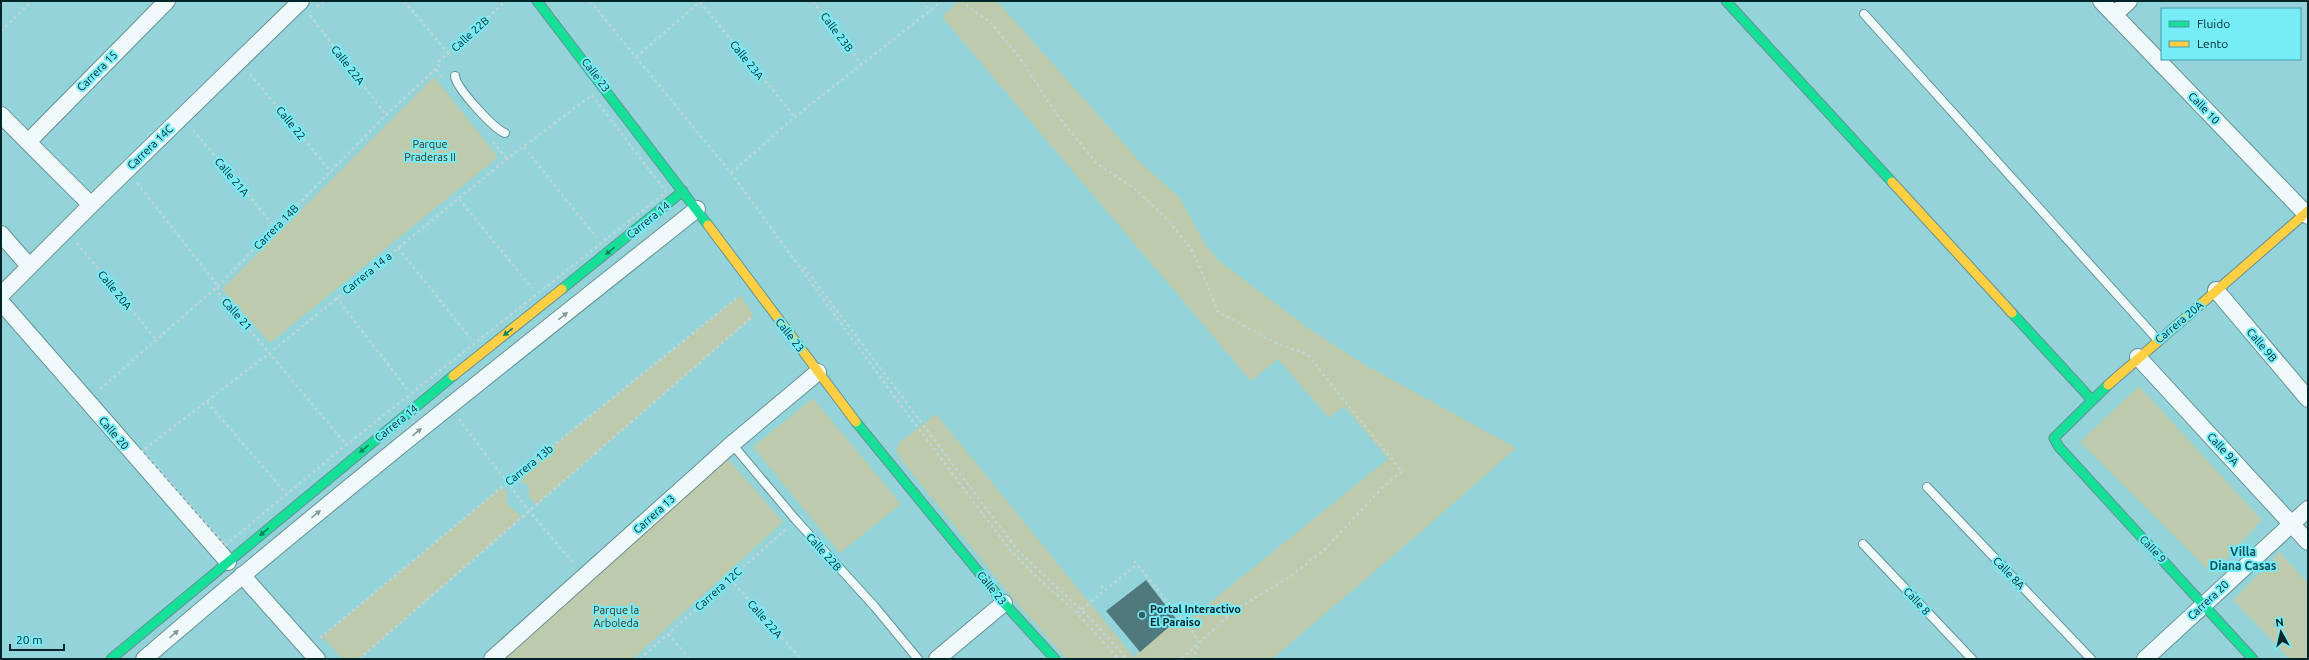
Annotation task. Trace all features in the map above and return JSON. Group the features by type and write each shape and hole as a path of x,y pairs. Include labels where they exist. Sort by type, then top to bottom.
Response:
{"street":[{"name":"Carrera 15","path":"28,142 167,1"},
{"name":"Carrera 14C","path":"1,295 91,205 301,1"},
{"name":"Calle 23","path":"537,1 684,191 818,372 1004,603 1055,659"},
{"path":"1726,1 2092,400"},
{"name":"Calle 10","path":"2101,1 2307,213"},
{"path":"2114,15 2129,1"},
{"path":"1,115 91,205"},
{"name":"Carrera 14","path":"111,659 445,382 684,191"},
{"name":"Carrera 14","path":"144,659 242,575 449,406 697,209"},
{"name":"Carrera 20A","path":"2054,438 2060,430 2157,340 2307,213"},
{"path":"1,234 30,266"},
{"name":"Calle 9B","path":"2216,290 2308,399"},
{"name":"Calle 20","path":"1,302 228,562"},
{"name":"Calle 9A","path":"2138,357 2308,542"},
{"name":"Carrera 13","path":"492,659 732,444 818,372"},
{"name":"Calle 9","path":"2054,438 2059,447 2204,603 2253,659"},
{"name":"Carrera 20","path":"2145,659 2204,603 2308,509"},
{"path":"242,575 312,654"},
{"path":"937,659 1004,603"}],"lane":[{"path":"1864,14 2157,340"},
{"path":"454,76 475,106 498,130 505,133"},
{"name":"Calle 22B","path":"732,444 796,520 875,606 918,659"},
{"name":"Calle 8A","path":"1927,487 2091,659"},
{"name":"Calle 8","path":"1863,544 1972,659"}],"path":[{"path":"1,31 32,1"},
{"path":"304,20 324,1"},
{"name":"Calle 22B","path":"404,1 448,53 506,1"},
{"path":"590,1 731,174 864,356 1010,550 1040,581 1077,613 1119,659"},
{"path":"636,57 701,1"},
{"name":"Calle 23A","path":"701,1 794,117"},
{"name":"Calle 23B","path":"813,1 861,64"},
{"path":"922,1 930,11"},
{"path":"731,174 794,117 942,1"},
{"path":"961,1 992,24 1019,57 1058,116 1096,163 1135,189 1167,218 1191,249 1218,312 1276,343 1307,354 1402,472 1384,486 1325,549 1291,576 1235,610 1181,659"},
{"name":"Calle 22A","path":"309,15 386,115"},
{"name":"Carrera 14B","path":"94,394 157,341 218,286 386,115 436,70 439,66 437,63 448,53"},
{"path":"244,79 256,68"},
{"name":"Calle 22","path":"250,74 331,172"},
{"name":"Carrera 14 a","path":"287,495 225,545 142,451 271,352 336,297 458,199 592,95 666,192 601,244"},
{"name":"Calle 21A","path":"190,126 275,227"},
{"path":"207,402 287,495 346,445 538,295 601,244 524,147"},
{"name":"Calle 21","path":"134,180 218,286 218,292 271,352 346,445"},
{"path":"458,199 538,295"},
{"name":"Calle 20A","path":"74,239 157,341"},
{"path":"398,248 475,344"},
{"path":"804,267 1019,552 1081,610 1127,659"},
{"name":"Carrera 13b","path":"312,654 507,483 669,351 754,286"},
{"path":"336,297 411,395"},
{"path":"359,659 767,305"},
{"path":"449,406 529,511 584,576"},
{"name":"Carrera 12C","path":"640,659 796,520"},
{"path":"1134,561 1194,634 1199,643 1193,659"},
{"path":"1077,613 1136,565"},
{"name":"Calle 22A","path":"730,579 801,659"},
{"path":"1101,586 1105,590"},
{"path":"668,634 690,659"}],"green space":[{"path":"958,1 997,1 1141,163 1179,197 1205,244 1218,260 1308,328 1360,362 1516,448 1429,525 1272,659 1067,659 1014,600 899,457 896,449 900,442 936,414 1134,657 1177,620 1187,621 1388,459 1344,406 1329,418 1278,359 1251,381 942,17"},
{"name":"Parque Praderas II","path":"434,77 498,157 270,343 222,289"},
{"path":"741,295 754,316 536,505 529,497 529,486 515,477"},
{"path":"2139,386 2262,520 2212,574 2080,442"},
{"path":"813,398 901,504 840,553 753,447"},
{"name":"Parque la Arboleda","path":"728,459 783,522 633,659 504,659"},
{"path":"502,487 507,492 507,504 522,517 359,659 343,659 322,637"},
{"path":"2280,552 2308,584 2308,659 2290,659 2233,600"}],"building":[{"name":"Portal Interactivo El Paraiso","path":"1146,580 1177,620 1140,652 1106,611"}],"traffic: fast":[{"path":"537,1 708,225"},
{"path":"1726,1 1892,182"},
{"path":"562,289 683,191"},
{"path":"2012,313 2092,400"},
{"path":"111,659 453,376"},
{"path":"2108,385 2054,438 2059,447 2253,659"},
{"path":"856,422 1004,603 1055,659"}],"traffic: slow":[{"path":"1892,182 2012,313"},
{"path":"2108,385 2308,211"},
{"path":"708,225 856,422"},
{"path":"453,376 562,289"}],"place":[{"name":"Portal Interactivo El Paraiso","path":"1142,615"}],"district":[{"name":"Villa Diana Casas","path":"2243,558"}]}
